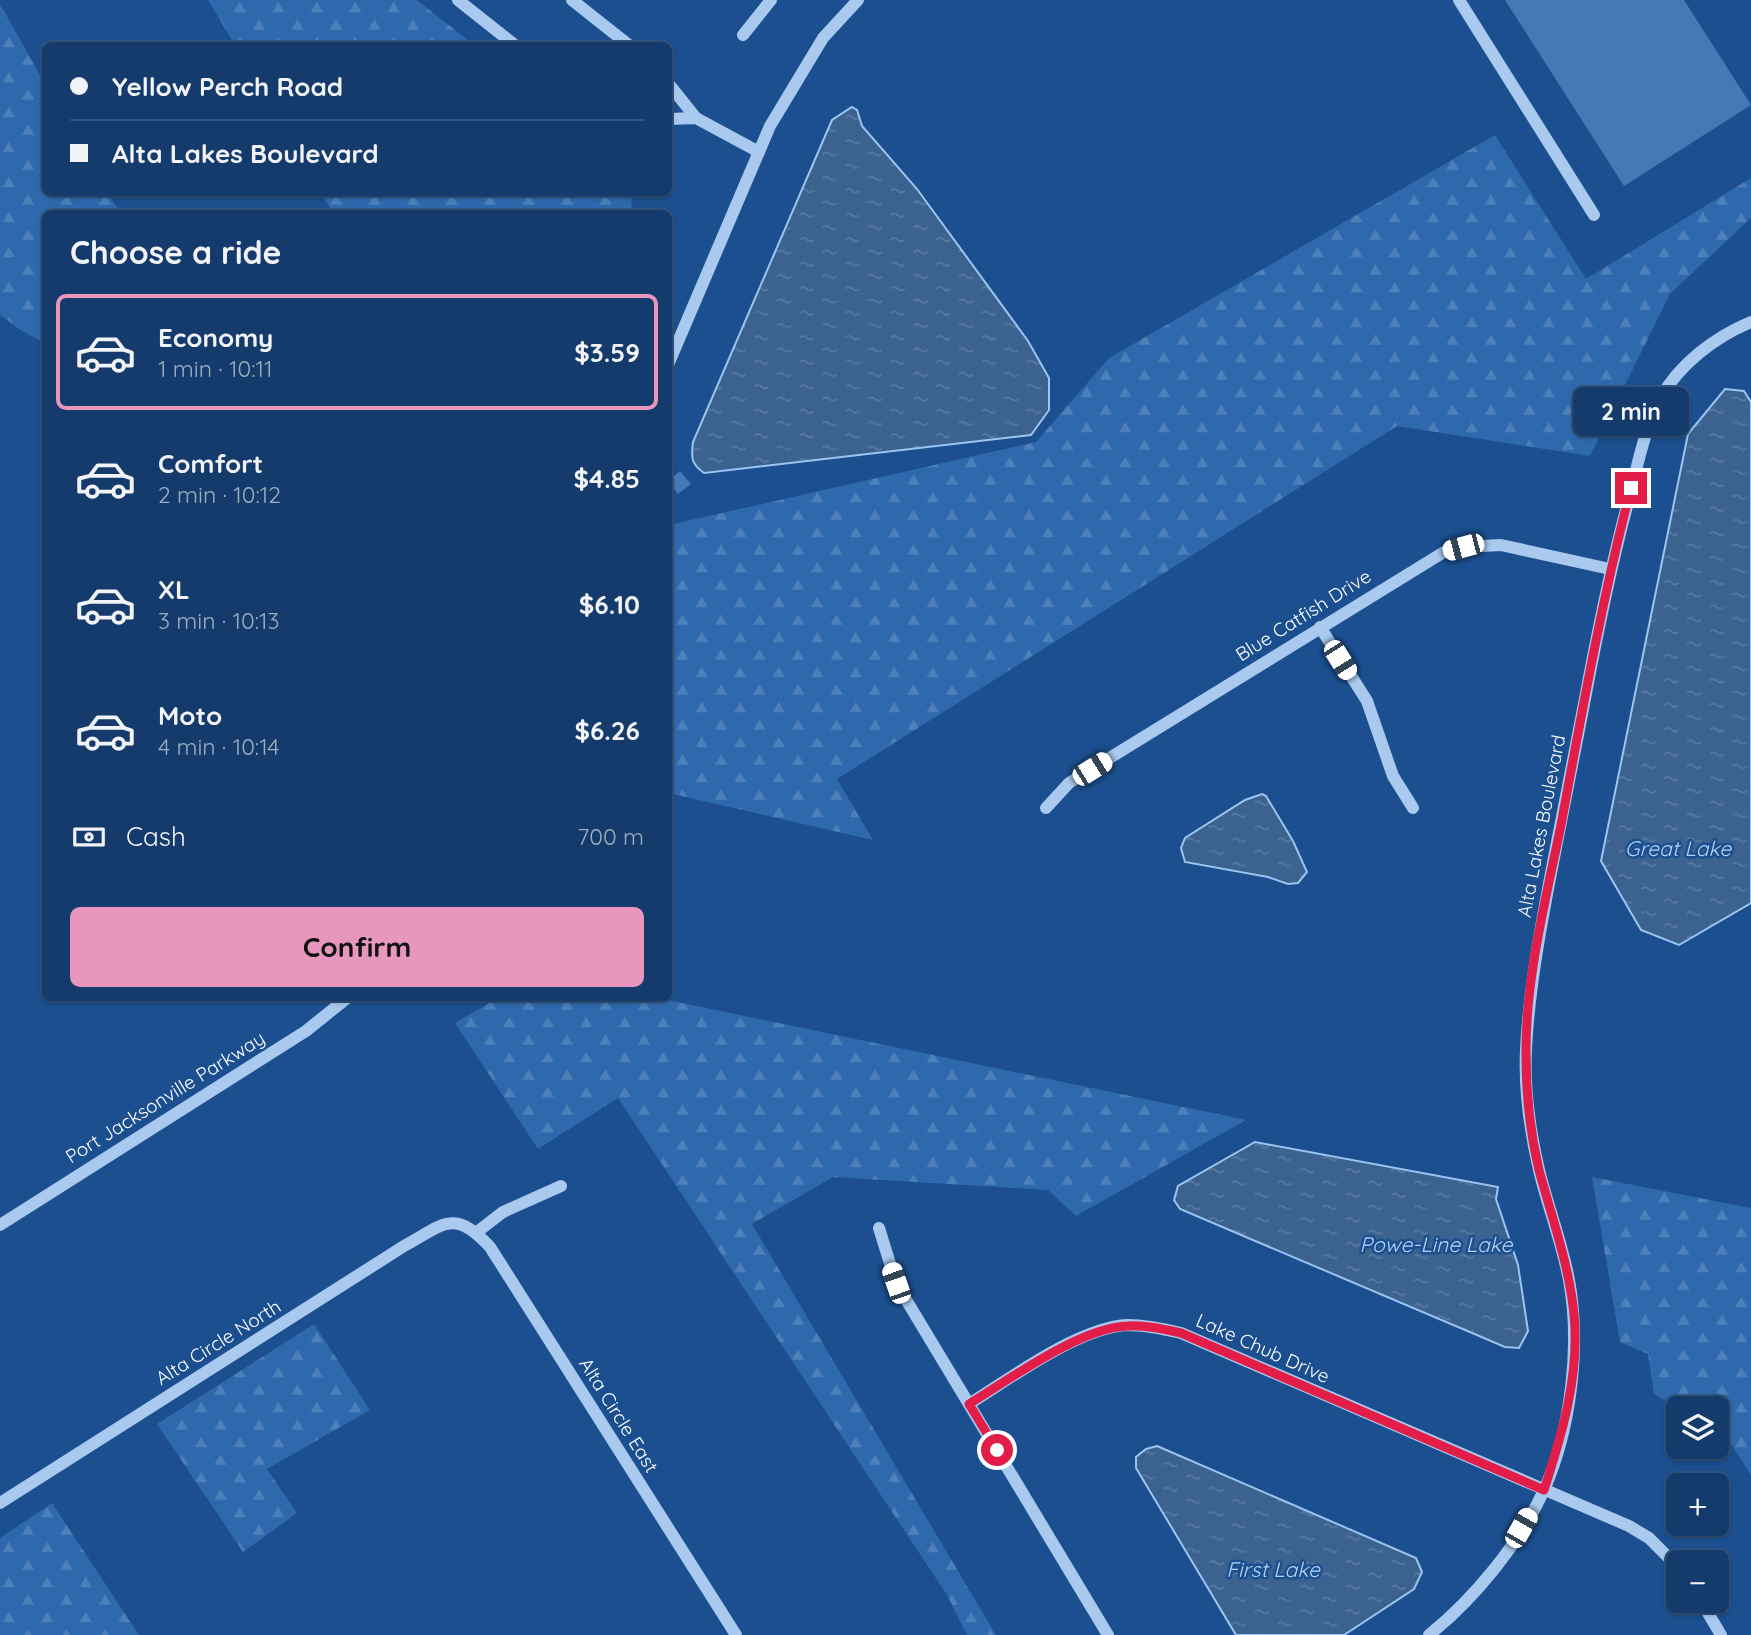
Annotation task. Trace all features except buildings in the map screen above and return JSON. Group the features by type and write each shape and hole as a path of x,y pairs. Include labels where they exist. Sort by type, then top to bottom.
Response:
{"street":[{"path":"458,0 511,42"},
{"path":"572,0 625,42"},
{"path":"743,35 771,0"},
{"path":"672,356 770,127 823,38 859,0"},
{"path":"1459,0 1594,215"},
{"path":"672,88 695,118 759,152"},
{"path":"672,119 695,118"},
{"name":"Alta Lakes Boulevard","path":"1429,1635 1462,1606 1486,1579 1510,1547 1544,1490 1570,1398 1575,1351 1569,1279 1539,1169 1527,1105 1527,1039 1531,990 1542,924 1610,569 1646,433 1661,397 1681,370 1703,349 1751,322"},
{"name":"Blue Catfish Drive","path":"1046,808 1069,783 1444,552 1463,547 1501,545 1610,569"},
{"path":"1320,627 1367,701 1393,776 1413,808"},
{"name":"Port Jacksonville Parkway","path":"0,1224 306,1031 343,1001"},
{"path":"477,1232 503,1212 561,1186"},
{"name":"Alta Circle East","path":"462,1223 477,1232 490,1247 736,1635"},
{"name":"Alta Circle North","path":"0,1503 404,1246 445,1224 462,1223"},
{"path":"879,1228 896,1283 1108,1635"},
{"name":"Lake Chub Drive","path":"969,1404 1081,1338 1126,1325 1154,1327 1181,1333 1629,1526 1648,1538 1666,1555"},
{"path":"1706,1613 1714,1633"}],"green space":[{"path":"208,0 417,0 470,42 233,42"},
{"path":"0,4 42,79 42,196 110,196 118,210 42,210 42,341 0,315"},
{"path":"1495,135 1586,279 1751,178 1751,218 1670,294 1590,456 1397,426 837,779 873,840 672,794 672,524 1036,442 1109,358"},
{"path":"323,196 631,196 632,210 331,210"},
{"path":"493,1001 672,1001 1246,1120 1076,1216 1048,1190 833,1177 752,1224 996,1635 967,1635 947,1595 618,1098 538,1149 455,1023"},
{"path":"1592,1177 1751,1208 1751,1475 1729,1441 1729,1396 1666,1396 1666,1401 1654,1394 1648,1354 1620,1342"},
{"path":"314,1324 370,1410 267,1469 297,1513 243,1552 157,1424"},
{"path":"52,1503 139,1635 0,1635 0,1538"}],"water":[{"path":"852,107 857,110 862,126 917,189 1028,341 1049,378 1049,410 1031,435 704,473 693,460 693,442 832,120"},
{"name":"Great Lake","path":"1725,389 1744,391 1751,402 1751,903 1679,945 1641,930 1601,861 1688,434"},
{"path":"1262,794 1266,796 1293,841 1307,872 1298,883 1288,884 1268,877 1185,862 1181,848 1185,838 1245,800"},
{"name":"Powe-Line Lake","path":"1255,1142 1498,1187 1496,1199 1518,1265 1528,1331 1519,1348 1505,1347 1180,1209 1174,1200 1178,1186"},
{"name":"First Lake","path":"1157,1446 1416,1558 1422,1572 1414,1589 1344,1635 1236,1635 1136,1468 1136,1457 1146,1449"}],"route":[{"path":"997,1450 969,1404 1072,1342 1098,1331 1126,1325 1154,1327 1181,1333 1544,1490 1570,1398 1575,1351 1569,1279 1539,1169 1527,1105 1526,1051 1531,990 1610,569 1631,488"}]}
